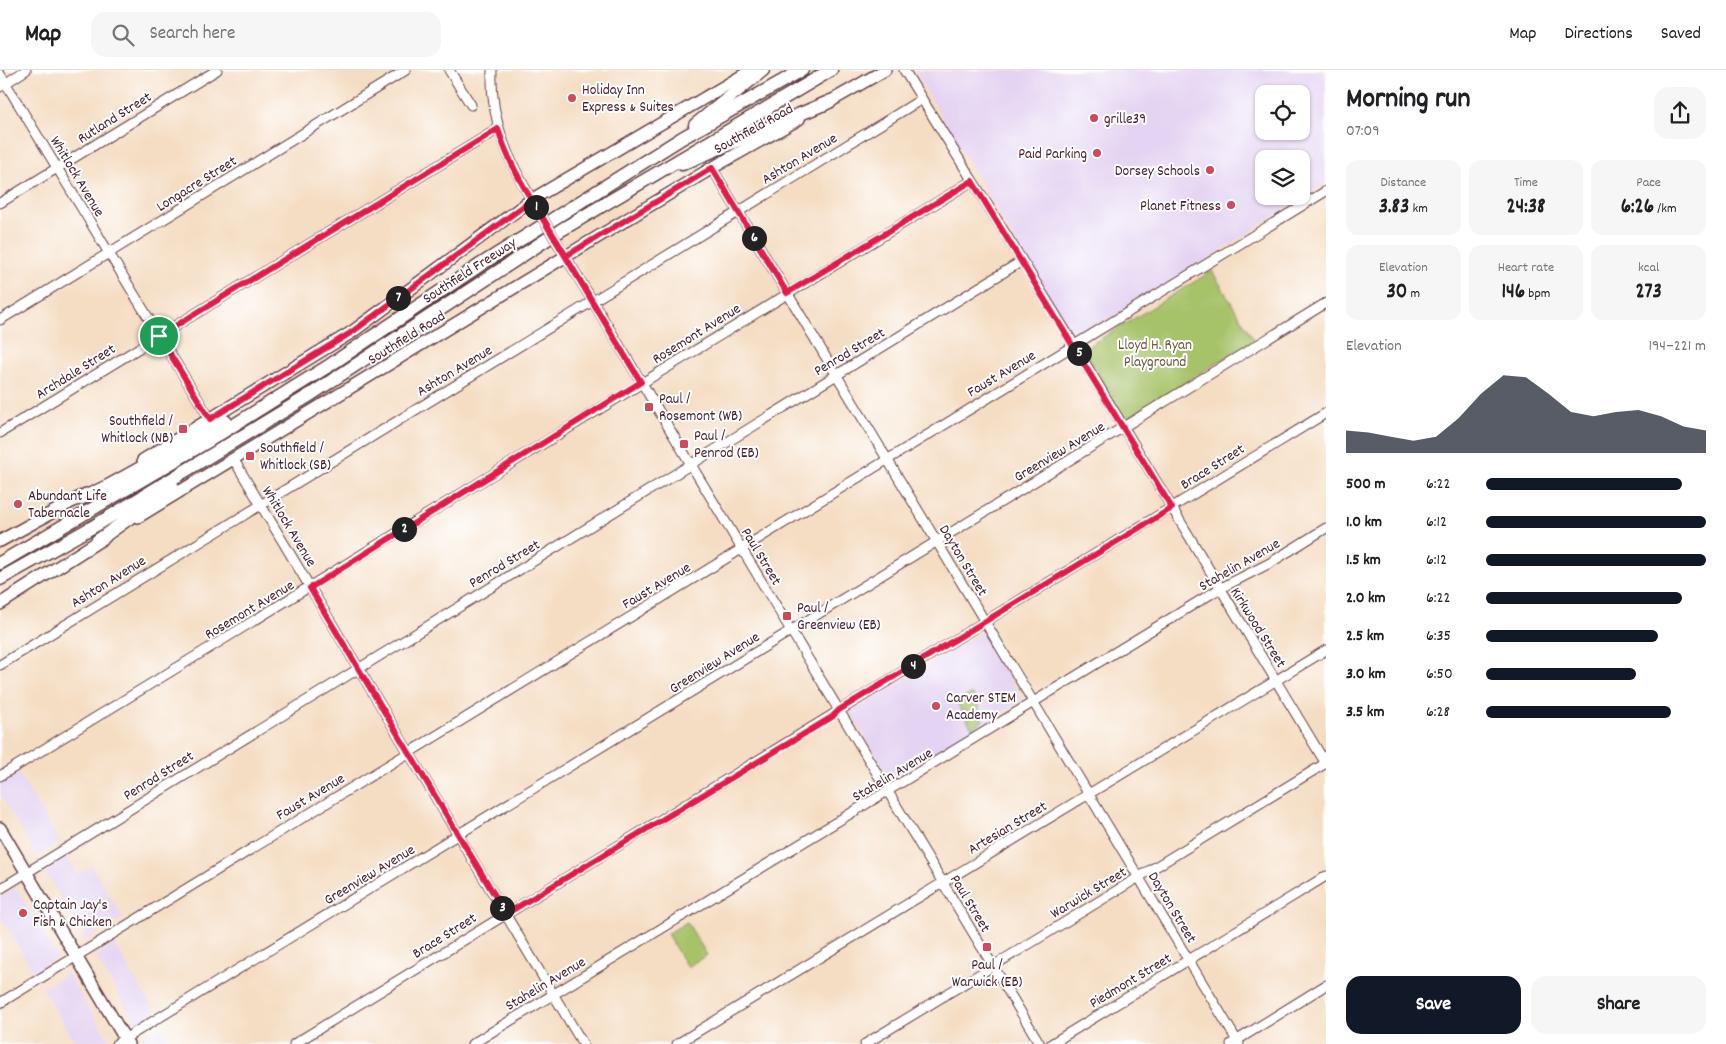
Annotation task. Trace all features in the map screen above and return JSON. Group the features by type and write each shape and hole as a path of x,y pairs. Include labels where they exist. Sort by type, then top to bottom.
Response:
{"highway":[{"path":"682,138 701,119 763,70"},
{"name":"Southfield Freeway","path":"0,563 138,484 682,138 802,70"},
{"name":"Southfield Freeway","path":"0,580 96,525 272,417 561,230 831,70"},
{"path":"660,171 693,161 831,101"},
{"path":"80,499 108,486 265,399 290,389"},
{"path":"98,541 272,417"}],"main road":[{"path":"0,541 80,499 352,332 534,204 752,70"},
{"name":"Southfield Road","path":"0,604 98,541 234,460 564,253 885,70"},
{"path":"0,828 76,956 123,1042"}],"street":[{"path":"3,85 26,70"},
{"name":"Rutland Street","path":"0,203 217,70"},
{"name":"Longacre Street","path":"0,320 406,70"},
{"path":"449,70 470,106"},
{"name":"Paul Street","path":"492,70 492,94 498,129 510,162 1040,1044"},
{"name":"Kirkwood Street","path":"904,70 1074,345 1219,589 1326,763"},
{"name":"Whitlock Avenue","path":"0,74 3,85 57,168 210,419"},
{"name":"Ashton Avenue","path":"0,665 922,99"},
{"name":"Archdale Street","path":"0,433 498,129"},
{"name":"Dayton Street","path":"712,168 1189,960 1236,1043"},
{"name":"Rosemont Avenue","path":"0,776 310,588 641,382 972,181"},
{"name":"Faust Avenue","path":"0,1003 1326,191"},
{"name":"Penrod Street","path":"0,888 1022,261"},
{"name":"Greenview Avenue","path":"123,1042 1326,304"},
{"name":"Brace Street","path":"294,1044 832,717 839,710 1326,413"},
{"name":"Whitlock Avenue","path":"234,460 583,1044"},
{"name":"Stahelin Avenue","path":"472,1044 1219,589 1270,563 1326,528"},
{"name":"Artesian Street","path":"677,1044 1326,650"},
{"name":"Warwick Street","path":"865,1044 1326,763"},
{"name":"Piedmont Street","path":"1051,1044 1326,876"},
{"path":"1236,1043 1326,985"}],"shaded area":[{"path":"1321,70 1326,76 1326,183 1310,193 1310,150 1255,150 1255,205 1292,205 1205,261 1076,338 1072,337 915,71"},
{"name":"Carver STEM Academy","path":"982,632 1023,700 891,780 850,713"},
{"path":"19,774 60,842 37,856 0,795 0,785"},
{"path":"67,856 78,874 92,866 123,918 86,940 44,870"},
{"path":"16,887 58,958 34,972 0,916 0,897"},
{"path":"114,944 155,1011 136,1023 95,956"},
{"path":"67,973 109,1040 103,1044 76,1044 42,988"},
{"path":"162,1025 173,1044 148,1044 143,1036"}],"green space":[{"name":"Lloyd H. Ryan Playground","path":"1212,271 1254,340 1126,419 1084,349"},
{"path":"969,695 973,695 980,705 978,711 983,721 972,728 957,703"},
{"path":"687,922 707,955 687,967 667,934"}],"place":[{"name":"Holiday Inn Express & Suites","path":"572,98"},
{"name":"grille39","path":"1094,118"},
{"name":"Paid Parking","path":"1097,153"},
{"name":"Dorsey Schools","path":"1210,170"},
{"name":"Planet Fitness","path":"1231,205"},
{"name":"Paul / Rosemont (WB)","path":"649,407"},
{"name":"Southfield / Whitlock (NB)","path":"183,429"},
{"name":"Paul / Penrod (EB)","path":"684,444"},
{"name":"Southfield / Whitlock (SB)","path":"250,456"},
{"name":"Abundant Life Tabernacle","path":"18,504"},
{"name":"Paul / Greenview (EB)","path":"787,616"},
{"name":"Carver STEM Academy","path":"936,706"},
{"name":"Captain Jay's Fish & Chicken","path":"23,913"},
{"name":"Paul / Warwick (EB)","path":"987,947"}],"route":[{"path":"159,336 210,419 352,332 472,242 532,200 566,256 712,168 787,293 972,181 1070,338 1172,508 506,914 310,588 641,382 532,200 510,162 498,129 480,138 159,336"}]}
